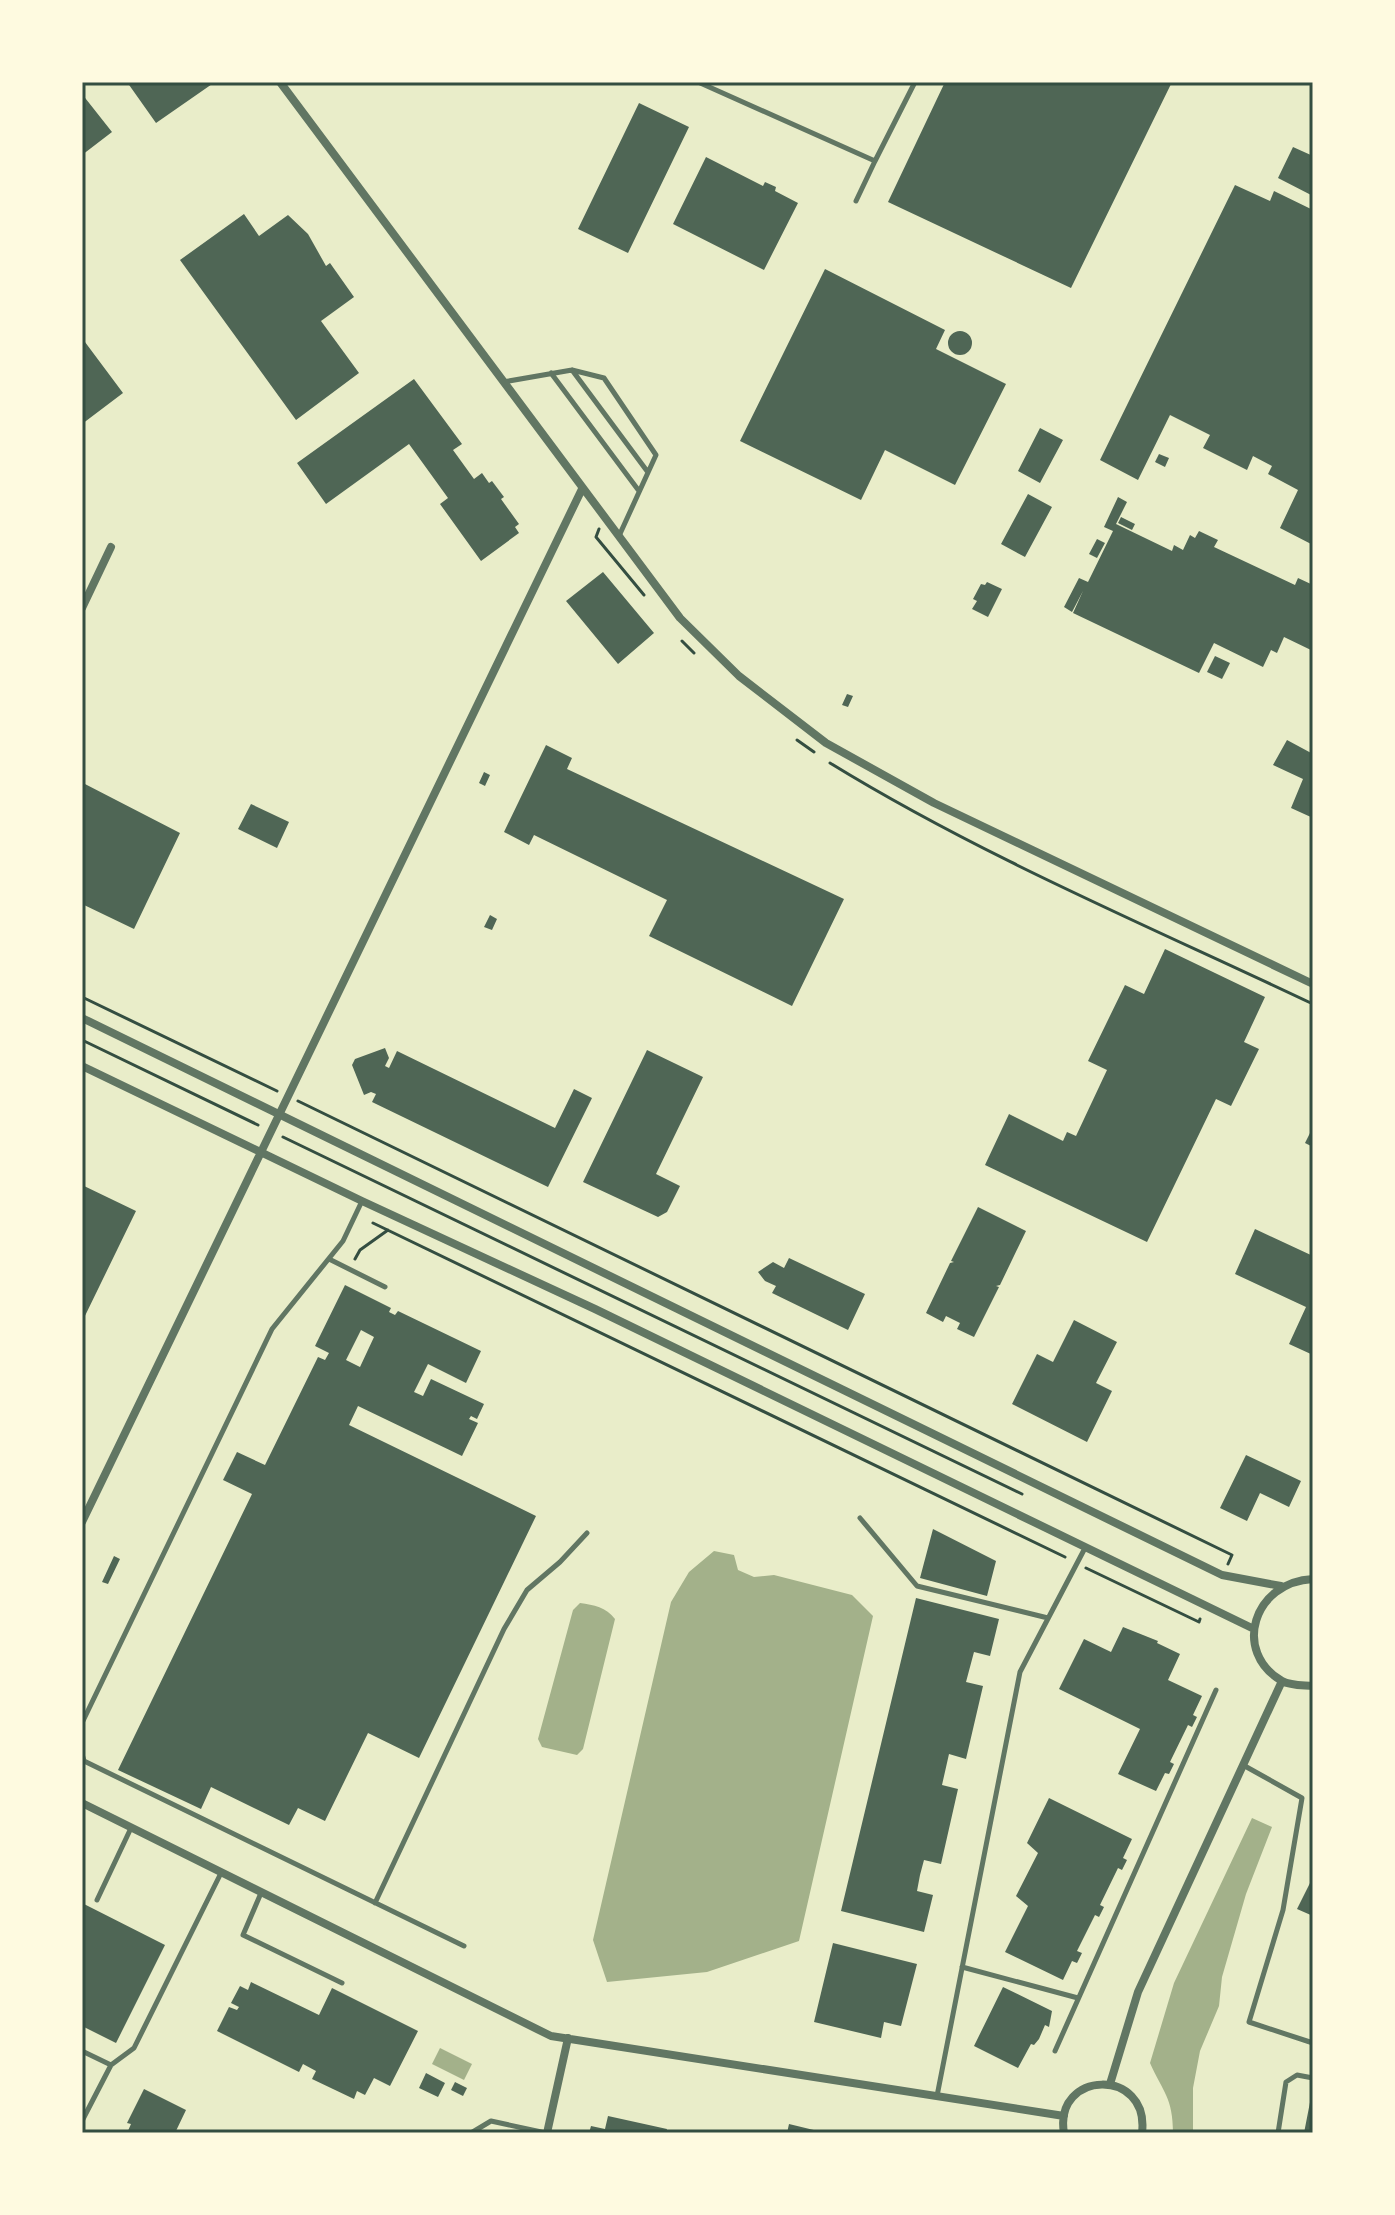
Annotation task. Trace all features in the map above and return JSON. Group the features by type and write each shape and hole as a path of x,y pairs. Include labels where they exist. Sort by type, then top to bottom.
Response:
{"street":[{"path":"280,82 680,618 739,676 826,743 934,803 1313,984"},
{"path":"82,1522 582,489"},
{"path":"82,608 111,547"},
{"path":"82,1018 1222,1575 1281,1586"},
{"path":"82,1066 595,1309 1254,1629"},
{"path":"1313,1579 1297,1580 1281,1586 1268,1597 1254,1629 1256,1647 1262,1659 1282,1681 1313,1686"},
{"path":"1110,2084 1138,1992 1282,1681"},
{"path":"82,1803 551,2036 1064,2116"},
{"path":"546,2133 568,2038"},
{"path":"1064,2133 1068,2104 1086,2088 1110,2084 1133,2097 1140,2109 1142,2133"}],"lane":[{"path":"698,82 875,161"},
{"path":"856,201 915,82"},
{"path":"503,382 572,370 604,378 656,455 618,537"},
{"path":"572,370 648,472"},
{"path":"551,373 639,491"},
{"path":"82,1723 272,1329 343,1241 362,1201"},
{"path":"329,1259 385,1287"},
{"path":"860,1518 917,1586 1048,1618"},
{"path":"375,1903 504,1629 527,1590 560,1562 587,1533"},
{"path":"937,2096 1020,1672 1085,1548"},
{"path":"1055,2051 1216,1690"},
{"path":"82,1754 84,1761 464,1946"},
{"path":"1243,1765 1302,1798 1283,1910 1249,2022 1313,2043"},
{"path":"97,1900 132,1827"},
{"path":"82,2121 111,2065 134,2048 221,1873"},
{"path":"262,1892 243,1935 342,1983"},
{"path":"962,1967 1078,1998"},
{"path":"82,2051 111,2065"},
{"path":"1278,2133 1286,2082 1297,2075 1313,2078"},
{"path":"471,2133 491,2121 546,2133"}],"path":[{"path":"82,997 1232,1555 1222,1575"},
{"path":"82,1040 1024,1495"},
{"path":"356,1214 1199,1622 1208,1605"},
{"path":"350,1269 360,1250 388,1230"}],"shaded area":[{"path":"714,1551 734,1555 738,1570 754,1577 774,1575 852,1595 873,1616 799,1941 707,1972 607,1982 593,1940 671,1602 689,1572"},
{"path":"580,1603 604,1609 615,1619 583,1749 577,1755 542,1747 538,1739 573,1610"},
{"path":"1252,1818 1272,1827 1246,1894 1222,1977 1219,2006 1200,2051 1193,2088 1193,2133 1173,2133 1169,2103 1150,2063 1174,1983"},
{"path":"440,2048 472,2064 464,2080 432,2064"}],"building":[{"path":"127,82 215,82 156,123"},
{"path":"945,82 1172,82 1071,288 888,202"},
{"path":"82,94 112,132 82,155"},
{"path":"639,103 689,127 628,253 578,229"},
{"path":"1293,147 1313,156 1313,196 1278,178"},
{"path":"706,157 763,186 765,182 776,187 775,191 798,203 764,270 673,224"},
{"path":"1235,185 1270,201 1274,191 1313,210 1313,545 1280,528 1298,490 1268,474 1272,466 1253,456 1247,470 1203,448 1210,435 1170,415 1138,480 1100,460"},
{"path":"244,214 259,236 288,215 308,234 326,266 330,263 354,297 321,321 359,373 296,420 180,260"},
{"path":"825,269 945,330 936,349 1006,384 955,485 885,450 861,500 740,441"},
{"path":"960,331 971,338 972,343 965,354 960,355 949,348 948,343 955,332"},
{"path":"82,338 123,393 82,424"},
{"path":"414,379 462,444 453,450 474,479 482,473 489,483 492,481 519,524 515,527 519,533 481,561 440,504 448,498 409,444 326,504 297,463"},
{"path":"1040,428 1063,440 1040,483 1018,471"},
{"path":"1159,454 1169,458 1165,467 1155,462"},
{"path":"1028,494 1052,507 1025,557 1001,544"},
{"path":"1118,497 1127,502 1116,524 1172,551 1174,545 1183,550 1190,535 1195,538 1199,531 1218,540 1214,547 1295,585 1298,578 1313,585 1313,651 1284,637 1277,653 1271,650 1263,667 1214,643 1199,673 1073,613 1083,591 1072,612 1064,607 1079,578 1088,582 1113,531 1104,527"},
{"path":"1121,517 1135,524 1132,530 1118,523"},
{"path":"1097,539 1105,543 1097,558 1089,554"},
{"path":"603,572 654,633 618,664 566,601"},
{"path":"987,582 1002,589 988,617 972,609 977,601 973,599 981,584"},
{"path":"1215,656 1230,663 1222,679 1207,672"},
{"path":"847,694 853,696 848,707 842,705"},
{"path":"1287,740 1313,754 1313,818 1291,808 1303,779 1273,765"},
{"path":"546,745 572,758 567,769 844,899 792,1006 649,936 667,900 534,835 529,845 504,832"},
{"path":"484,772 490,775 485,786 479,783"},
{"path":"83,783 180,833 134,929 82,904"},
{"path":"251,804 289,822 277,848 238,829"},
{"path":"490,915 497,919 492,930 484,927"},
{"path":"1165,949 1265,997 1244,1042 1259,1049 1231,1106 1216,1099 1147,1242 985,1165 1009,1114 1063,1141 1067,1132 1076,1136 1107,1070 1088,1061 1125,985 1144,994"},
{"path":"385,1048 389,1058 385,1066 389,1068 397,1051 555,1128 574,1089 592,1098 548,1187 372,1102 376,1094 371,1092 364,1095 352,1065 355,1059"},
{"path":"647,1050 703,1077 656,1174 680,1186 667,1212 658,1217 583,1182"},
{"path":"1313,1127 1313,1147 1305,1143"},
{"path":"82,1185 136,1211 82,1322"},
{"path":"978,1207 1026,1231 1000,1285 996,1286 999,1287 974,1337 957,1329 960,1323 946,1316 943,1322 926,1313 950,1263 954,1262 951,1261"},
{"path":"1255,1229 1313,1256 1313,1355 1289,1344 1306,1307 1235,1274"},
{"path":"789,1258 865,1294 848,1330 772,1293 776,1286 765,1281 758,1272 773,1262 784,1268"},
{"path":"345,1285 391,1308 389,1312 395,1315 398,1311 481,1351 466,1383 428,1364 414,1392 423,1396 431,1379 484,1404 477,1419 471,1416 469,1419 478,1423 462,1456 358,1406 349,1425 536,1516 419,1758 368,1733 325,1821 298,1808 289,1825 211,1787 201,1809 118,1770 252,1494 223,1480 237,1452 265,1465 318,1357 325,1360 329,1353 315,1346","holes":["361,1330 374,1337 360,1367 346,1360"]},
{"path":"1074,1320 1117,1342 1096,1383 1112,1391 1087,1442 1012,1404 1037,1354 1053,1362"},
{"path":"1246,1455 1301,1481 1289,1507 1260,1493 1247,1521 1220,1508"},
{"path":"933,1529 996,1561 987,1596 920,1578"},
{"path":"114,1556 120,1559 108,1584 102,1582"},
{"path":"916,1598 999,1619 990,1656 974,1652 966,1682 983,1686 966,1759 949,1754 942,1785 958,1789 941,1864 924,1860 920,1875 917,1891 933,1895 924,1932 841,1911"},
{"path":"1123,1627 1180,1654 1168,1680 1202,1696 1193,1715 1197,1717 1192,1727 1188,1725 1170,1762 1174,1764 1169,1774 1165,1773 1156,1791 1118,1774 1140,1729 1059,1689 1084,1639 1111,1652"},
{"path":"1049,1798 1132,1839 1123,1858 1127,1860 1122,1870 1118,1868 1100,1905 1104,1907 1099,1917 1095,1915 1077,1951 1082,1953 1077,1963 1072,1961 1063,1980 1005,1952 1028,1906 1016,1896 1038,1853 1027,1843"},
{"path":"1313,1877 1313,1916 1297,1909"},
{"path":"82,1903 165,1945 116,2043 82,2026"},
{"path":"833,1943 917,1964 901,2026 884,2022 881,2038 814,2022"},
{"path":"251,1982 319,2015 332,1988 418,2031 390,2086 374,2078 365,2095 357,2091 354,2099 312,2079 316,2071 303,2064 299,2072 217,2031 229,2007 237,2010 239,2007 231,2003 240,1986 248,1990"},
{"path":"1003,1987 1052,2011 1049,2027 1045,2025 1018,2068 974,2046"},
{"path":"426,2073 445,2083 438,2097 419,2088"},
{"path":"455,2082 467,2088 463,2096 451,2090"},
{"path":"144,2089 186,2110 175,2133 127,2133 131,2124 127,2123"},
{"path":"1312,2092 1313,2133 1304,2133"},
{"path":"608,2116 667,2129 666,2133 589,2133 591,2126 605,2129"},
{"path":"789,2124 822,2132 822,2133 787,2133"}]}
